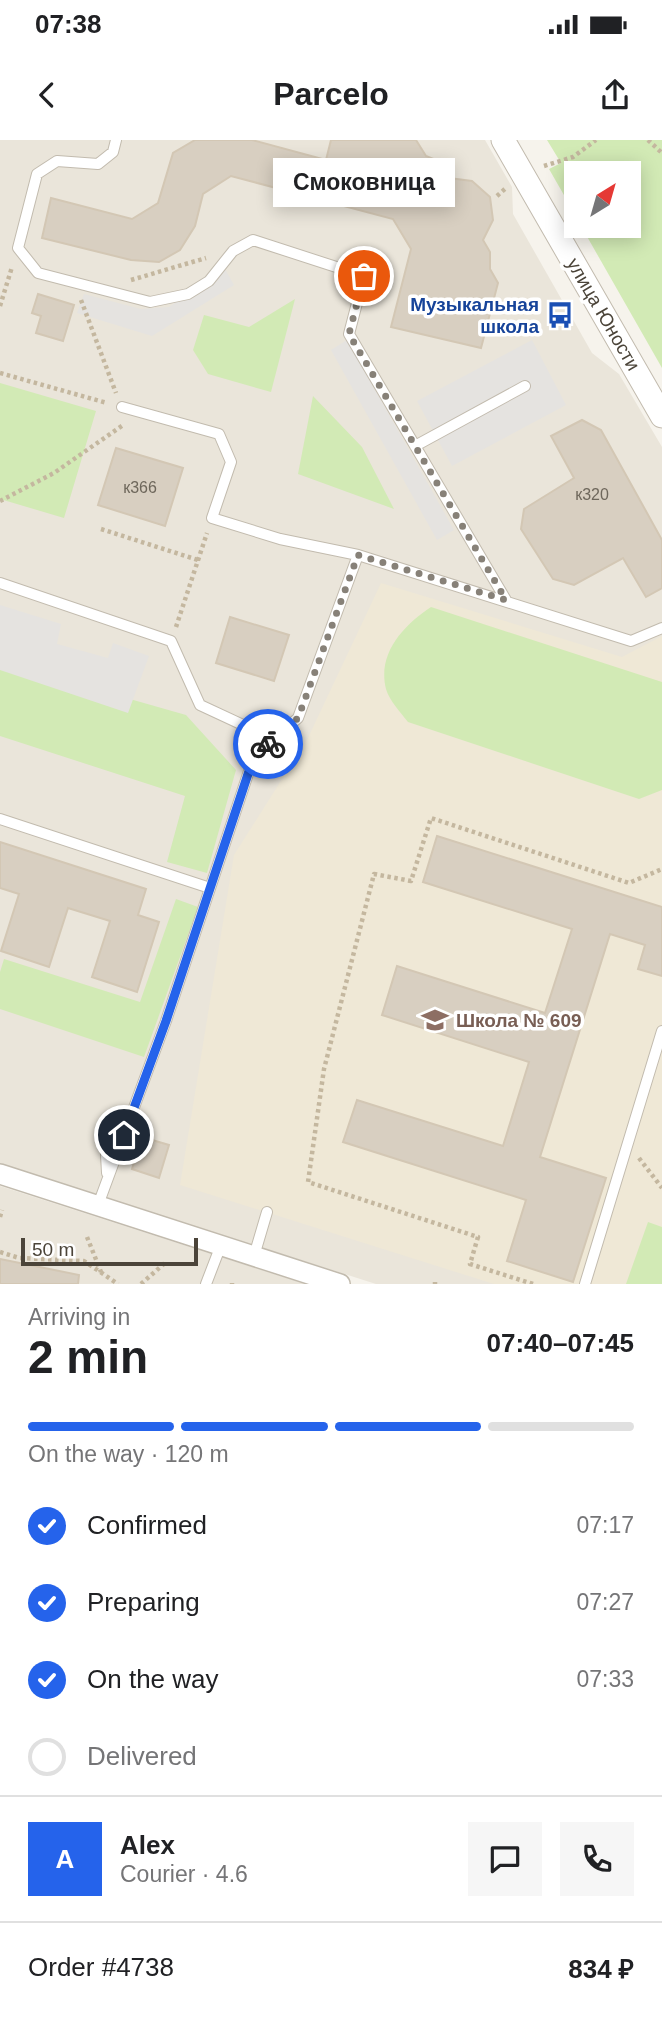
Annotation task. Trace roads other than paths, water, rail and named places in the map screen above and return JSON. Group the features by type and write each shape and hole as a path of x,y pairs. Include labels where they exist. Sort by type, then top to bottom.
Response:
{"street":[{"name":"улица Юности","path":"503,140 662,416"},
{"path":"0,1174 340,1284"}],"lane":[{"path":"116,140 113,152 98,164 57,160 37,174 18,248 38,273 150,302 188,294 209,281 233,250 253,240 364,276 349,334 506,600"},
{"path":"415,446 525,386"},
{"path":"121,407 219,434 231,462 212,518 280,539 358,555 631,641 662,628"},
{"path":"99,1205 166,1021 254,756 298,718 358,555"},
{"path":"0,583 171,641 200,705 273,739"},
{"path":"0,819 210,888"},
{"path":"585,1284 662,1031"},
{"path":"106,1136 107,1180"},
{"path":"254,1255 267,1212"},
{"path":"206,1284 221,1245"}],"place":[{"name":"Смоковница","path":"364,276"},
{"name":"Музыкальная школа","path":"560,315"},
{"name":"Школа № 609","path":"435,1020"}]}
